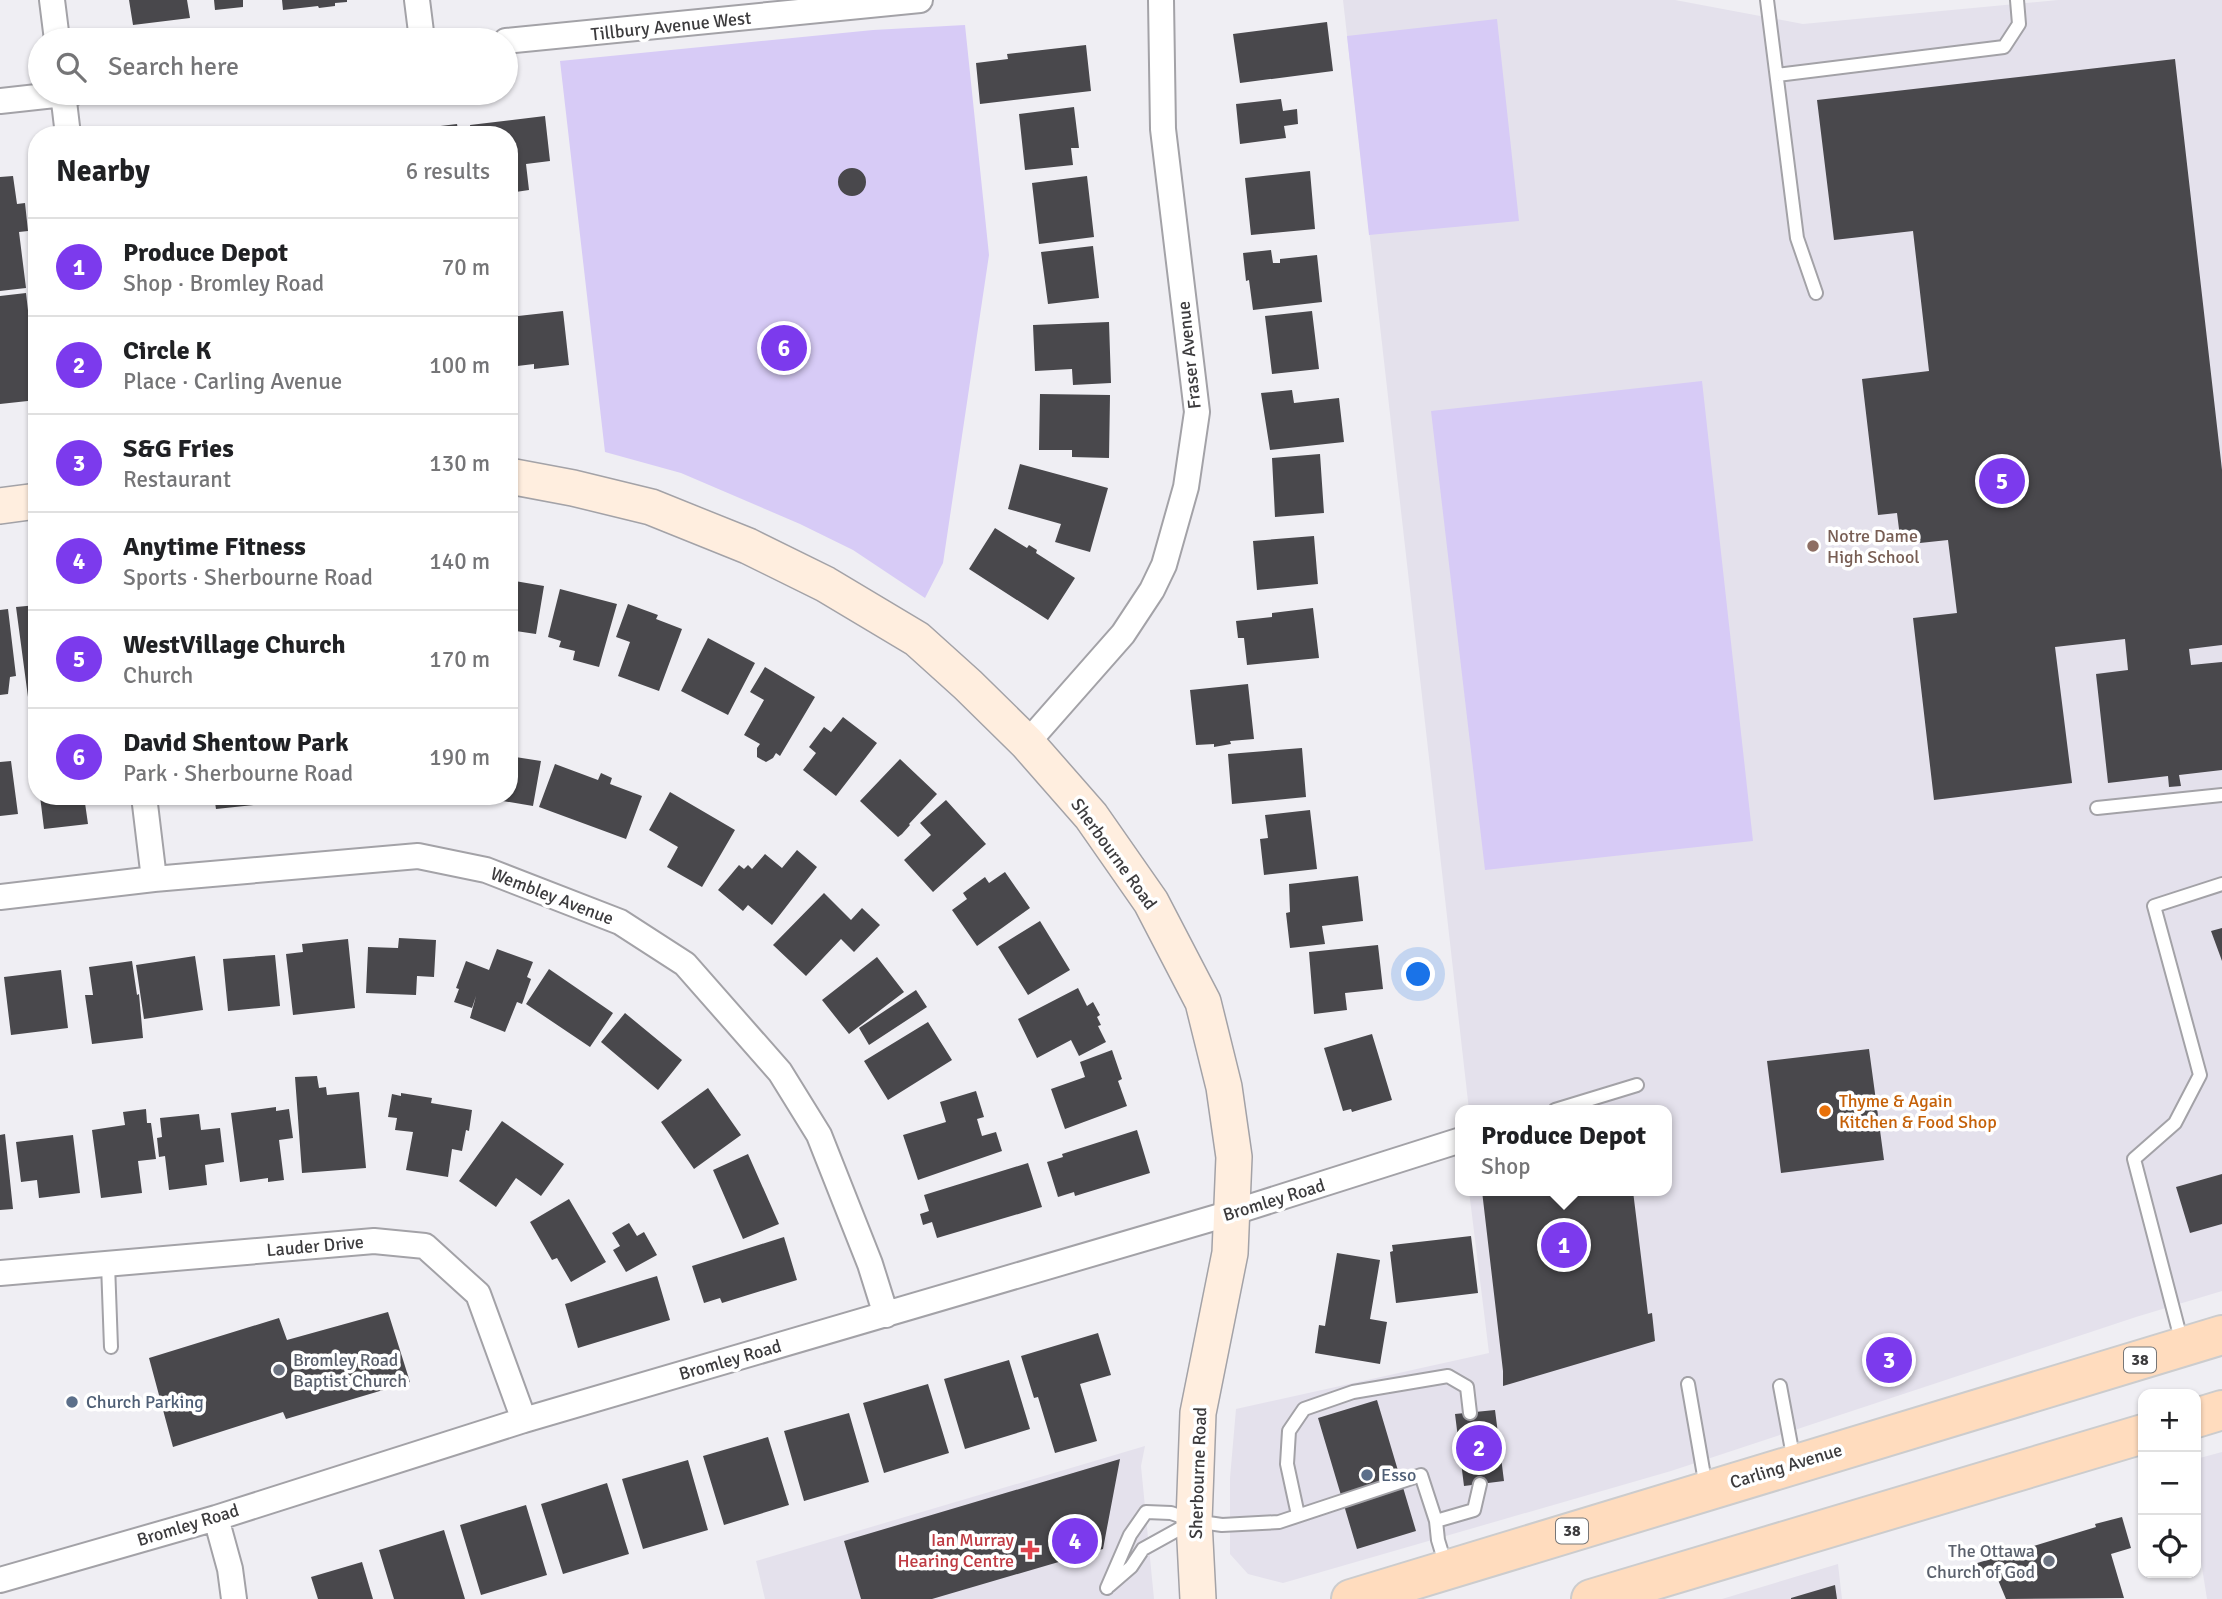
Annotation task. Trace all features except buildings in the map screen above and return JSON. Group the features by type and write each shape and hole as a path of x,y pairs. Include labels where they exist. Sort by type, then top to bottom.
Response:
{"main road":[{"name":"Carling Avenue","path":"1351,1599 2222,1335"},
{"path":"2201,1416 2222,1410"},
{"path":"1591,1599 1644,1591 2138,1436"}],"street":[{"path":"52,0 56,28"},
{"path":"417,0 420,28"},
{"name":"Tillbury Avenue West","path":"518,40 795,7 920,0"},
{"name":"Fraser Avenue","path":"1027,743 1123,634 1152,590 1164,565 1186,487 1197,412 1163,130 1161,0"},
{"path":"0,101 28,98"},
{"path":"67,105 68,126"},
{"name":"Sherbourne Road","path":"518,478 651,507 748,545 825,584 917,639 1027,743 1091,816 1151,902 1203,1002 1224,1087 1234,1157 1230,1253 1198,1413 1194,1521 1198,1599"},
{"path":"0,506 28,502"},
{"path":"145,805 154,878"},
{"name":"Wembley Avenue","path":"0,897 154,878 418,856 486,870 620,922 685,964 780,1072 819,1135 870,1264 886,1315"},
{"name":"Bromley Road","path":"0,1580 216,1518 524,1420 1231,1213 1455,1142"},
{"name":"Lauder Drive","path":"0,1273 374,1241 425,1246 478,1294 524,1420"},
{"path":"216,1518 230,1569 234,1599"}],"lane":[{"path":"1767,0 1797,239 1816,293"},
{"path":"1777,75 2004,47 2019,24 2017,0"},
{"path":"2097,808 2222,795"},
{"path":"2183,1347 2134,1159 2175,1123 2200,1074 2154,906 2222,884"},
{"path":"1571,1105 1636,1085"},
{"path":"108,1264 111,1347"},
{"path":"1298,1515 1287,1464 1289,1431 1304,1409 1353,1392 1448,1376 1467,1387 1470,1413"},
{"path":"1688,1384 1706,1491"},
{"path":"1780,1386 1794,1464"},
{"path":"1194,1521 1143,1549 1131,1567 1107,1588 1130,1535 1146,1512 1171,1513 1194,1521 1222,1525 1279,1522 1421,1475 1448,1569"},
{"path":"1436,1521 1474,1510 1480,1484"}],"shaded area":[{"name":"Notre Dame High School","path":"1343,0 1675,0 1803,24 2058,0 2222,0 2222,1291 1671,1471 1283,1583 1248,1574 1230,1554 1230,1478 1236,1409 1489,1353 1470,1196 1672,1196 1672,1105 1468,1105"},
{"path":"1497,19 1519,221 1369,235 1347,36"},
{"path":"965,25 989,255 943,563 925,598 853,550 800,524 681,473 605,452 560,61 873,30"},
{"path":"1702,381 1753,841 1485,870 1431,411"},
{"path":"1145,1446 1141,1466 1154,1599 765,1599 756,1561"},
{"path":"2222,1452 2222,1599 2207,1599 2201,1561 2201,1458"},
{"path":"1838,1564 1842,1599 1722,1599"}],"place":[{"name":"David Shentow Park","path":"784,348"},
{"name":"WestVillage Church","path":"2002,481"},
{"name":"Notre Dame High School","path":"1813,546"},
{"name":"Thyme & Again Kitchen & Food Shop","path":"1825,1111"},
{"name":"Produce Depot","path":"1564,1245"},
{"name":"S&G Fries","path":"1889,1360"},
{"name":"Bromley Road Baptist Church","path":"279,1370"},
{"name":"Church Parking","path":"72,1402"},
{"name":"Circle K","path":"1479,1448"},
{"name":"Esso","path":"1367,1475"},
{"name":"Anytime Fitness","path":"1075,1541"},
{"name":"Ian Murray Hearing Centre","path":"1030,1550"},
{"name":"The Ottawa Church of God","path":"2049,1561"}]}
